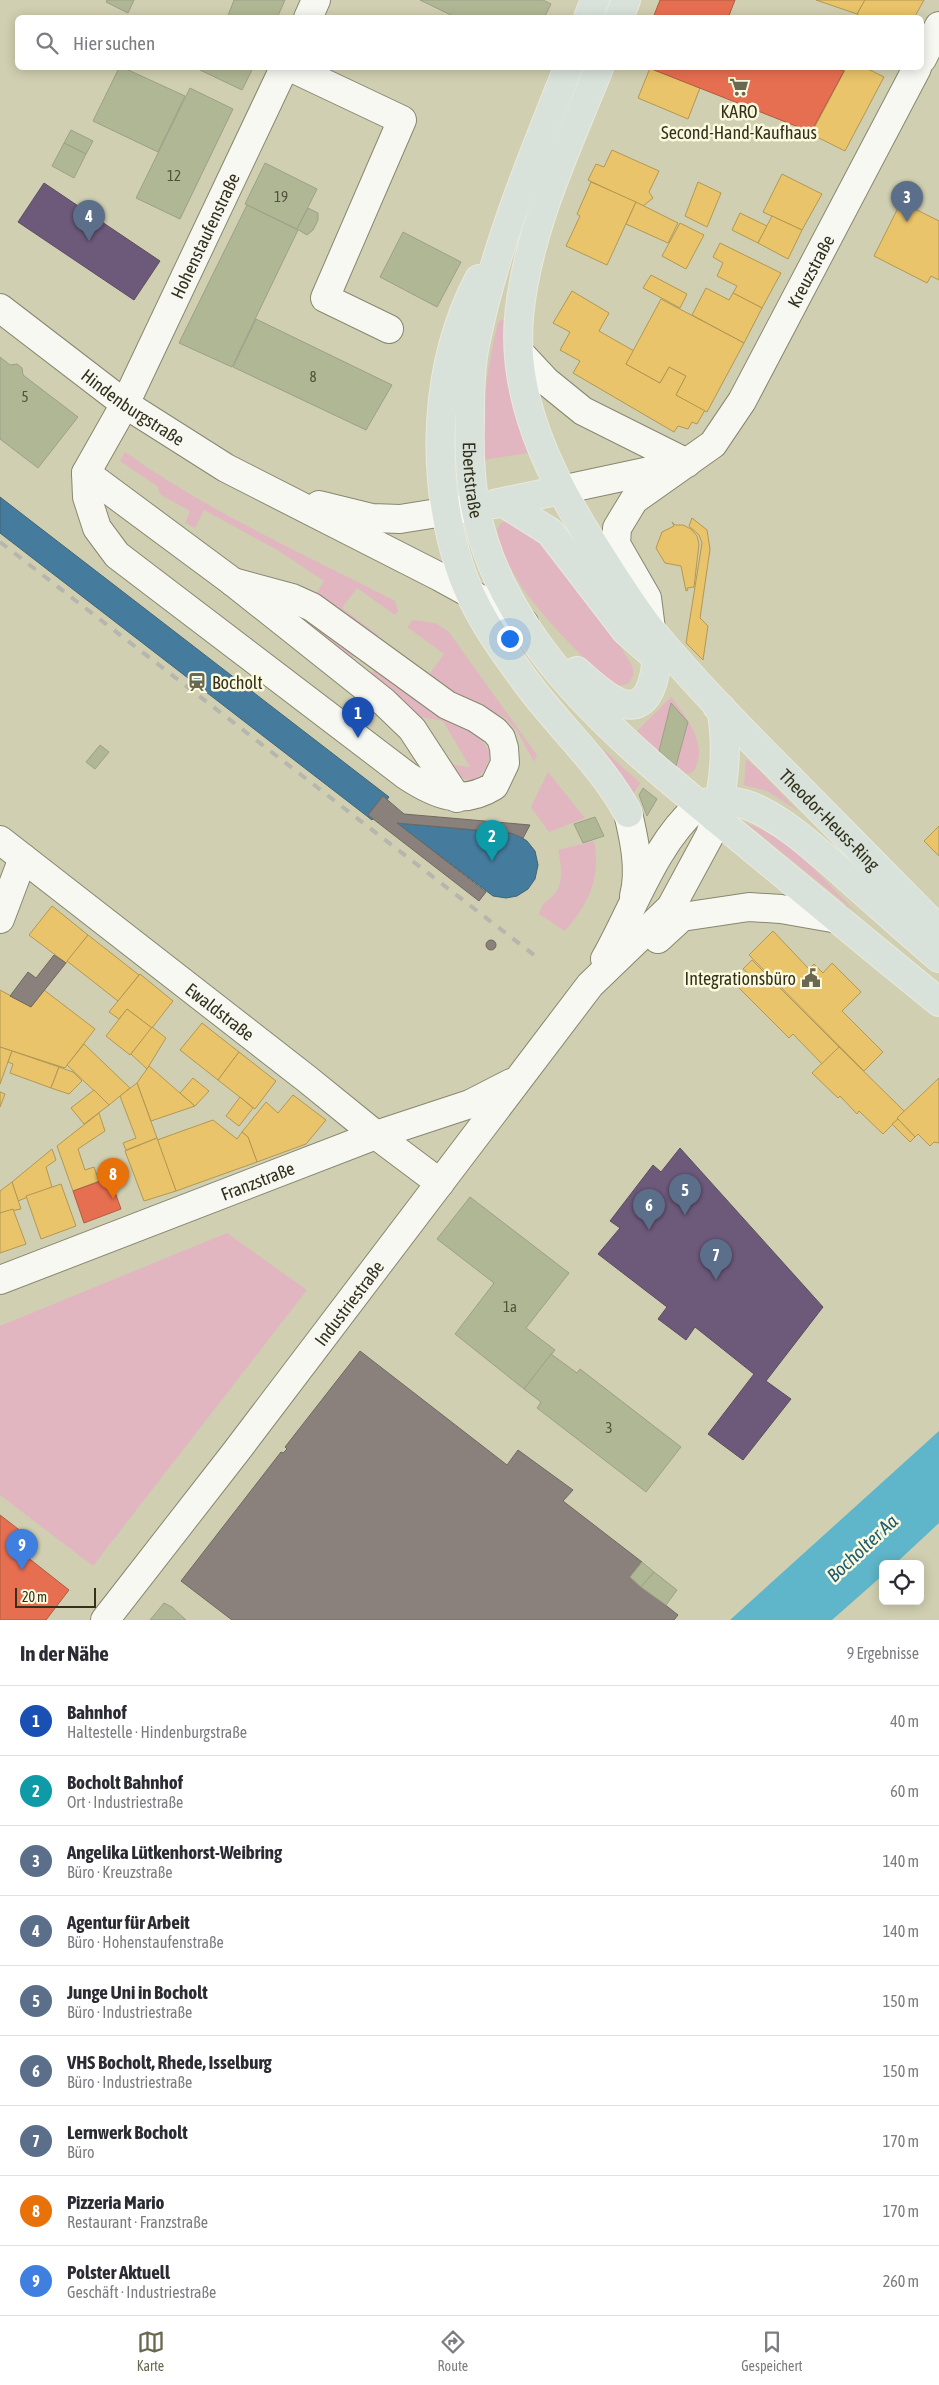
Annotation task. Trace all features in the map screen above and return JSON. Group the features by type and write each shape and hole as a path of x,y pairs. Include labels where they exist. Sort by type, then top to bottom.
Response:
{"main road":[{"path":"589,15 595,0"},
{"path":"620,15 626,0"},
{"name":"Ebertstraße","path":"567,70 504,231 475,341 470,390 469,456 476,507 489,555 502,585 524,623 557,669 584,702 629,745 712,808"},
{"path":"598,70 552,186 534,241 524,281 519,319 519,352 530,416 561,490 654,640 720,708 725,728 724,783 712,808"},
{"path":"504,231 465,305 450,351 444,388 440,461 446,513 459,566 486,624 524,680 602,772 628,813"},
{"path":"476,507 504,503 561,490"},
{"path":"504,503 550,532 626,631 654,640"},
{"path":"524,623 597,690 619,703 628,705 637,703 648,692 654,676 654,640"},
{"name":"Theodor-Heuss-Ring","path":"720,708 939,930"},
{"path":"712,808 838,919 939,1002"},
{"path":"712,808 757,809 798,835 939,958"}],"street":[{"path":"309,15 316,0"},
{"path":"924,55 939,26"},
{"name":"Hohenstaufenstraße","path":"86,473 125,404 283,70"},
{"path":"296,70 402,120 325,298 389,329"},
{"name":"Kreuzstraße","path":"654,640 647,598 616,544 617,528 634,500 713,444 742,401 916,70"},
{"name":"Hindenburgstraße","path":"0,308 125,404 226,468 524,623"},
{"path":"519,352 546,381 583,411 687,463"},
{"name":"Kreuzstraße","path":"561,490 687,463"},
{"path":"86,473 87,497 97,528 117,555 407,776 431,791 458,798 484,792 494,786 505,763 501,738 495,731 476,718 447,706 312,607 292,598 233,582"},
{"path":"86,473 233,582 384,702 416,734 458,798"},
{"name":"Hindenburgstraße","path":"274,494 372,518 400,518 446,513 476,507"},
{"path":"712,808 710,835 670,906 590,985 662,849 686,816 712,808"},
{"path":"628,813 634,837 637,875 631,909"},
{"name":"Ewaldstraße","path":"0,840 266,1046 376,1136 440,1183"},
{"path":"0,919 23,858"},
{"path":"590,985 639,956 682,917 749,907 780,909 838,919"},
{"name":"Industriestraße","path":"105,1620 235,1453 515,1081 590,985"},
{"name":"Franzstraße","path":"0,1280 376,1136 470,1104 515,1081"}],"shaded area":[{"path":"502,319 505,323 505,356 510,389 528,453 483,460 484,407 490,358 498,323"},
{"path":"125,452 157,474 223,513 395,601 398,611 395,615 357,588 342,608 379,636 376,641 314,597 324,581 279,551 204,510 195,528 185,523 190,511 161,495 157,486 120,461"},
{"path":"512,520 538,535 613,633 633,668 633,675 629,683 616,685 603,678 555,628 524,590 512,571 497,529 502,522"},
{"path":"304,616 359,649 352,659 304,623"},
{"path":"413,620 435,623 448,631 537,755 534,762 517,731 504,717 454,695 388,653 392,647 429,675 444,654 407,627"},
{"path":"377,666 411,692 479,737 490,752 487,764 481,774 471,780 459,776 455,772 448,764 470,767 443,721 416,716 402,700 370,675"},
{"path":"671,697 684,714 698,742 698,762 693,772 687,774 636,732"},
{"path":"603,749 640,783 633,794"},
{"path":"746,759 797,810 767,791 744,785"},
{"path":"548,772 585,818 549,832 531,807"},
{"path":"746,823 763,830 793,850 858,914"},
{"path":"594,841 596,867 591,890 581,910 565,931 539,914 543,905 557,891 561,880 558,850"},
{"path":"227,1233 307,1290 93,1566 0,1495 0,1326"}],"water":[{"name":"Bocholter Aa","path":"939,1431 939,1523 899,1560 879,1560 879,1579 832,1620 730,1620"}],"building: Wohnen":[{"path":"816,0 865,0 857,14"},
{"path":"865,0 924,0 916,15 857,14"},
{"path":"649,70 655,70 700,88 688,119 638,98"},
{"path":"845,70 870,70 884,77 845,151 811,134"},
{"path":"612,150 659,171 649,192 653,198 643,206 588,180 596,164 604,167"},
{"path":"782,174 822,194 802,230 763,212"},
{"path":"591,182 636,202 607,265 566,246 580,216 577,214"},
{"path":"698,182 721,193 707,227 685,216"},
{"path":"636,202 678,223 668,243 626,224"},
{"path":"901,202 939,221 939,280 931,276 927,283 874,256"},
{"path":"740,213 767,226 758,243 732,230"},
{"path":"772,216 802,230 788,259 758,243"},
{"path":"680,223 704,235 686,269 662,256"},
{"path":"720,243 781,273 762,308 733,293 737,286 717,276 723,263 713,257"},
{"path":"651,275 687,294 680,308 643,288"},
{"path":"706,288 729,300 733,293 762,308 744,343 692,315"},
{"path":"572,291 609,313 599,331 634,351 626,364 660,383 669,367 686,376 676,395 705,410 697,424 692,422 688,429 678,426 674,432 573,373 580,361 560,350 570,332 553,323"},
{"path":"661,299 744,343 707,412 676,395 686,376 669,367 660,383 626,364"},
{"path":"692,518 707,530 710,549 700,618 708,626 703,660 686,643 702,543 699,535 689,526"},
{"path":"672,522 675,525 683,525 691,529 697,536 699,544 694,587 687,588 688,590 686,591 681,566 665,563 656,548 662,532 674,526"},
{"path":"939,826 939,856 924,841"},
{"path":"52,906 88,935 66,963 29,935"},
{"path":"773,931 809,969 814,964 823,973 832,963 861,992 842,1011 883,1052 864,1071 749,955"},
{"path":"88,935 139,975 118,1001 67,961"},
{"path":"752,960 839,1047 822,1064 793,1034 789,1038 737,986 749,974 743,969"},
{"path":"140,974 173,1001 152,1028 127,1009 119,1019 109,1012"},
{"path":"0,990 31,1007 44,990 95,1029 65,1068 0,1047"},
{"path":"127,1009 152,1028 130,1055 106,1036"},
{"path":"202,1023 239,1052 218,1080 180,1050"},
{"path":"152,1027 166,1038 147,1069 131,1054"},
{"path":"84,1044 130,1088 109,1105 67,1065"},
{"path":"0,1047 12,1051 0,1084"},
{"path":"839,1047 905,1112 883,1134 859,1111 857,1114 840,1096 838,1098 812,1073"},
{"path":"12,1051 59,1067 51,1088 10,1073 13,1064 8,1062"},
{"path":"239,1052 276,1081 255,1109 218,1080"},
{"path":"149,1066 195,1106 151,1121 137,1083"},
{"path":"59,1067 73,1072 82,1081 69,1094 51,1088"},
{"path":"193,1078 209,1091 195,1106 180,1093"},
{"path":"939,1078 939,1143 934,1142 930,1146 918,1134 915,1137 897,1118"},
{"path":"137,1083 157,1138 126,1150 123,1143 136,1138 120,1096"},
{"path":"94,1090 109,1105 84,1124 71,1108"},
{"path":"0,1092 5,1094 0,1107"},
{"path":"293,1095 326,1120 306,1144 257,1162 248,1137 242,1132 266,1102 278,1113"},
{"path":"240,1097 253,1108 239,1126 226,1116"},
{"path":"99,1113 105,1131 78,1149 85,1170 94,1167 99,1181 73,1191 57,1146"},
{"path":"898,1119 915,1137 910,1142 892,1124"},
{"path":"213,1120 237,1139 242,1132 248,1137 257,1162 176,1191 157,1140"},
{"path":"157,1138 176,1191 144,1201 125,1151"},
{"path":"52,1149 56,1160 46,1167 52,1187 18,1201 12,1182"},
{"path":"12,1182 21,1209 0,1213 0,1191"},
{"path":"61,1184 76,1226 41,1239 26,1196"},
{"path":"13,1209 26,1244 0,1253 0,1213"}],"building: Handel":[{"path":"660,0 735,0 729,15 654,15"},
{"path":"654,70 844,71 811,132"},
{"path":"110,1178 121,1209 84,1223 73,1191"},
{"path":"0,1515 31,1539 26,1537 17,1549 69,1590 46,1620 0,1620"}],"building: Büros":[{"path":"44,183 160,261 134,300 18,222"},
{"path":"680,1148 823,1307 766,1381 791,1399 743,1460 708,1434 754,1374 695,1327 686,1340 658,1319 667,1307 598,1254 620,1228 610,1221 653,1165 661,1172"}],"building: Öffentlich":[{"path":"0,497 389,797 372,820 0,533"},
{"path":"397,823 516,834 527,841 535,851 538,865 535,879 528,889 517,896 506,898 493,896"}],"building: Industrie":[{"path":"383,796 404,814 530,825 523,838 511,833 397,823 486,892 479,901 368,815"},
{"path":"489,940 493,940 496,945 495,949 489,950 486,947 486,943"},
{"path":"54,955 66,963 31,1007 10,996 28,972 36,978"},
{"path":"360,1351 507,1465 518,1450 573,1490 563,1501 642,1562 630,1577 678,1615 674,1620 232,1620 181,1581 281,1452 283,1453 287,1449 285,1447"}],"building: Sonstige":[{"path":"107,0 134,0 128,13 106,2"},
{"path":"234,0 285,0 278,15 228,15"},
{"path":"420,0 543,0 551,4 546,15 451,15"},
{"path":"118,70 128,70 185,96 158,152 93,121"},
{"path":"200,70 252,70 242,90"},
{"path":"190,88 233,109 180,219 136,198"},
{"path":"71,130 93,141 86,154 64,143"},
{"path":"64,143 86,154 74,178 52,166"},
{"path":"265,163 317,189 297,229 245,204"},
{"path":"247,205 298,230 232,367 179,343"},
{"path":"308,208 318,213 318,220 313,230 307,235 297,229"},
{"path":"403,232 461,262 437,307 380,277"},
{"path":"256,319 392,385 366,430 233,367"},
{"path":"0,357 10,365 17,364 22,368 23,375 78,417 38,468 0,439"},
{"path":"671,703 688,722 676,766 659,751"},
{"path":"100,745 109,752 95,769 86,762"},
{"path":"643,788 657,799 647,816 639,795"},
{"path":"595,817 604,836 583,843 574,824"},
{"path":"470,1197 569,1273 526,1328 555,1350 524,1389 455,1334 494,1283 437,1239"},
{"path":"551,1354 577,1373 580,1369 681,1447 646,1492 537,1408 541,1402 524,1389"},
{"path":"642,1562 654,1572 641,1587 630,1577"},
{"path":"654,1572 677,1590 666,1605 641,1587"},
{"path":"164,1603 172,1607 186,1620 150,1620"}],"railway":[{"path":"0,542 534,955"}],"place":[{"name":"KARO Second-Hand-Kaufhaus","path":"739,87"},
{"name":"Angelika Lütkenhorst-Weibring","path":"907,222"},
{"name":"Agentur für Arbeit","path":"89,241"},
{"name":"Bocholt","path":"197,682"},
{"name":"Bahnhof","path":"358,738"},
{"name":"Bocholt Bahnhof","path":"492,861"},
{"name":"Integrationsbüro","path":"811,978"},
{"name":"Pizzeria Mario","path":"113,1199"},
{"name":"Junge Uni in Bocholt","path":"685,1215"},
{"name":"VHS Bocholt, Rhede, Isselburg","path":"649,1230"},
{"name":"Lernwerk Bocholt","path":"716,1280"},
{"name":"Polster Aktuell","path":"22,1570"}]}
